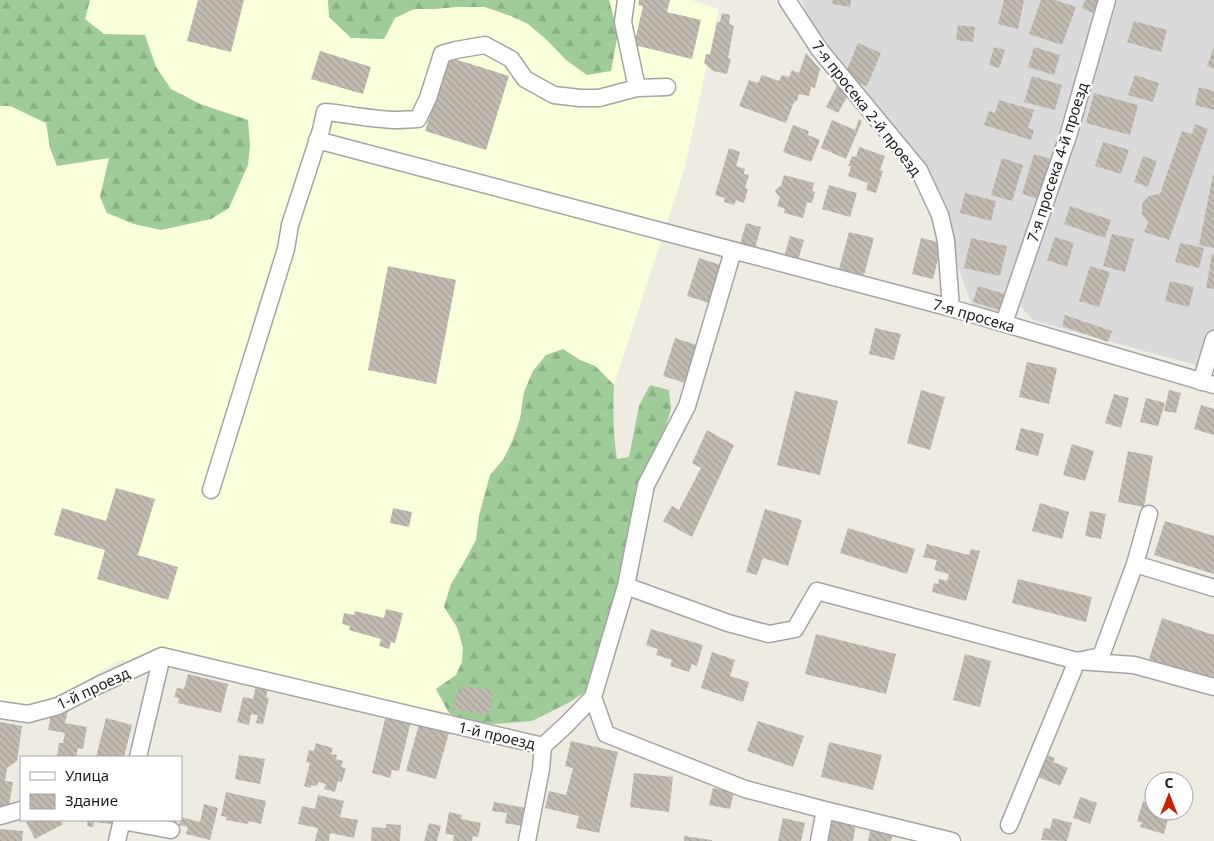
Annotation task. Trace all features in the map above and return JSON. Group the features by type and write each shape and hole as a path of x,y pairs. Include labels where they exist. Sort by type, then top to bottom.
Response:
{"street":[{"path":"626,0 623,22 637,88"},
{"name":"7-я просека 2-й проезд","path":"787,0 819,49 919,170 940,215 946,241 952,308"},
{"name":"7-я просека 4-й проезд","path":"1004,323 1069,133 1107,0"},
{"path":"210,490 286,249 290,225 321,130 325,112 391,120 418,118 428,98 442,54 485,45 511,59 525,79 554,95 599,98 637,88 667,87"},
{"name":"7-я просека","path":"317,140 952,308 1208,384"},
{"path":"733,251 687,406 646,485 626,586 594,697 606,734 745,788 952,841"},
{"path":"1208,384 1214,339"},
{"path":"1076,661 1101,656 1134,564 1149,514"},
{"path":"1134,564 1214,588"},
{"path":"626,586 728,623 769,634 795,629 818,591 1076,661 1134,665 1214,687"},
{"path":"138,756 162,656"},
{"name":"1-й проезд","path":"0,710 28,714 58,706 162,656 543,746 594,697"},
{"path":"1009,825 1076,661"},
{"path":"527,841 541,769 543,746"},
{"path":"0,816 20,810"},
{"path":"819,841 825,810"},
{"path":"117,841 122,821"},
{"path":"127,821 171,830"}],"shaded area":[{"path":"0,0 691,0 719,9 685,167 614,385 595,366 580,360 563,349 533,371 524,392 520,419 512,442 503,460 490,475 479,516 476,540 451,584 444,606 457,627 463,647 462,662 456,675 436,689 449,713 181,660 117,661 50,704 0,709"},
{"path":"802,0 1101,0 1084,50 1053,165 1002,313 972,305 952,251 944,208 814,36"},
{"path":"1117,0 1214,0 1214,370 1035,321 1016,302 1039,247 1076,137"}],"green space":[{"path":"0,0 90,0 85,19 104,34 145,35 156,67 171,89 200,104 248,120 250,145 248,165 229,208 211,219 161,230 134,224 107,213 100,197 109,158 57,166 50,148 46,123 10,106 0,106"},
{"path":"328,0 609,0 618,33 611,71 587,75 566,60 528,24 485,7 414,9 395,18 384,39 351,38 329,17"},
{"path":"563,349 580,360 595,366 614,385 617,459 629,457 639,406 650,385 669,390 671,409 597,684 570,702 532,721 494,724 468,722 449,713 436,689 456,675 462,662 463,647 457,627 444,607 451,584 476,540 479,516 490,475 503,460 512,442 520,419 524,392 533,371 546,355"}],"building":[{"path":"198,0 244,0 231,52 187,41"},
{"path":"639,0 670,0 667,12 701,20 692,59 634,45 643,6 638,5"},
{"path":"833,0 851,0 850,7 832,4"},
{"path":"1004,0 1024,0 1018,29 998,24"},
{"path":"1041,0 1055,0 1076,7 1062,45 1029,34"},
{"path":"1085,0 1099,0 1093,13 1082,8"},
{"path":"722,13 730,15 729,24 734,26 728,58 731,59 727,74 713,71 704,63 706,54 710,55 717,22 720,22"},
{"path":"1134,21 1167,30 1161,52 1127,42"},
{"path":"958,25 975,27 973,42 956,40"},
{"path":"858,43 881,53 867,86 844,77"},
{"path":"994,47 1005,50 999,68 989,65"},
{"path":"1034,47 1060,55 1054,75 1028,67"},
{"path":"1214,47 1214,69 1207,66"},
{"path":"320,51 371,67 363,94 311,79"},
{"path":"806,53 820,69 815,88 811,87 809,96 799,94 786,123 739,106 749,80 758,83 762,75 779,81 782,75 789,77 792,70 799,73"},
{"path":"448,57 509,76 486,150 425,131"},
{"path":"1135,75 1159,83 1153,102 1128,95"},
{"path":"1032,76 1062,85 1055,110 1024,102"},
{"path":"837,86 847,97 838,113 826,107"},
{"path":"1199,87 1214,91 1214,110 1195,105"},
{"path":"1094,93 1138,105 1130,135 1086,123"},
{"path":"999,100 1034,110 1028,128 1034,130 1031,140 984,125 989,111 995,113"},
{"path":"859,119 862,121 846,159 821,148 832,120 855,130"},
{"path":"1195,124 1208,129 1169,240 1144,232 1148,223 1142,214 1142,204 1147,197 1160,194 1182,131 1192,134"},
{"path":"793,125 809,131 808,135 820,140 811,162 783,152"},
{"path":"1103,142 1129,150 1121,174 1095,166"},
{"path":"859,147 885,156 880,170 883,171 876,193 866,190 868,183 848,176 851,166 848,166 852,156 856,157"},
{"path":"729,148 740,152 736,166 745,169 744,174 749,175 745,188 748,189 744,203 736,200 734,205 724,202 725,198 715,195"},
{"path":"1034,154 1051,159 1039,199 1022,194"},
{"path":"1143,156 1157,161 1148,187 1134,182"},
{"path":"1002,158 1023,165 1012,201 991,195"},
{"path":"784,175 814,183 812,191 815,192 812,203 807,202 803,218 784,213 785,209 777,206 780,197 775,192 781,186"},
{"path":"1214,175 1214,248 1199,245"},
{"path":"829,185 857,193 850,217 822,209"},
{"path":"965,193 996,201 991,221 960,213"},
{"path":"1070,206 1111,220 1105,238 1064,224"},
{"path":"746,223 761,227 754,252 740,245"},
{"path":"849,232 874,238 864,275 839,269"},
{"path":"1112,234 1134,239 1125,272 1103,266"},
{"path":"790,236 804,240 797,264 783,260"},
{"path":"1055,237 1074,243 1067,267 1047,260"},
{"path":"921,238 942,243 933,279 912,274"},
{"path":"971,238 1007,246 1000,276 964,268"},
{"path":"1180,243 1204,248 1199,268 1175,262"},
{"path":"1212,254 1214,254 1214,289 1206,288"},
{"path":"699,258 724,266 713,304 687,296"},
{"path":"388,266 456,280 436,384 368,370"},
{"path":"1090,266 1110,272 1099,307 1079,301"},
{"path":"1170,281 1194,287 1189,307 1165,301"},
{"path":"978,286 1005,294 999,310 973,302"},
{"path":"1065,315 1112,331 1108,342 1062,326"},
{"path":"875,328 901,334 894,360 869,354"},
{"path":"675,338 700,346 689,384 663,376"},
{"path":"1027,362 1057,368 1049,404 1019,397"},
{"path":"921,390 945,397 930,450 907,443"},
{"path":"1169,390 1181,393 1176,413 1164,411"},
{"path":"795,391 838,401 820,475 777,465"},
{"path":"1114,394 1129,398 1121,428 1105,423"},
{"path":"1146,398 1165,403 1158,426 1140,422"},
{"path":"1201,405 1214,409 1214,435 1194,429"},
{"path":"1021,428 1044,434 1038,456 1015,450"},
{"path":"707,430 734,445 692,537 663,521 672,506 679,510 701,468 692,463"},
{"path":"1072,444 1094,451 1085,481 1063,475"},
{"path":"1128,451 1153,456 1144,507 1118,502"},
{"path":"116,488 155,499 138,555 178,567 168,600 97,579 105,550 54,535 62,508 106,521"},
{"path":"1040,503 1069,512 1062,539 1032,531"},
{"path":"393,508 412,512 409,527 390,523"},
{"path":"765,509 802,520 788,566 763,558 757,575 746,572"},
{"path":"1090,511 1106,514 1101,539 1085,536"},
{"path":"1165,521 1214,536 1214,574 1154,555"},
{"path":"848,528 915,549 907,574 840,553"},
{"path":"927,544 969,555 971,549 980,551 966,601 932,592 934,583 938,584 939,579 947,581 949,574 934,570 937,560 923,557"},
{"path":"1018,579 1092,597 1086,622 1012,603"},
{"path":"386,609 403,613 395,643 391,642 389,649 379,646 381,639 349,630 350,626 342,624 344,613 354,615 355,611 384,618"},
{"path":"1162,618 1214,635 1214,680 1149,659"},
{"path":"651,629 703,645 697,666 692,664 689,672 670,666 672,660 656,655 658,649 646,645"},
{"path":"816,634 896,654 886,694 805,674"},
{"path":"712,652 735,660 730,676 749,682 743,702 701,688"},
{"path":"965,654 991,661 980,707 953,700"},
{"path":"188,674 228,684 221,713 178,703 179,698 174,697 177,688 184,689"},
{"path":"256,686 268,689 266,697 269,698 263,724 256,723 258,715 251,714 249,725 237,722 243,697 253,699"},
{"path":"462,686 493,691 489,715 453,709 456,692 461,692"},
{"path":"68,710 65,723 87,727 83,749 78,748 76,756 57,756 59,743 63,743 65,733 48,730 51,714"},
{"path":"386,715 411,721 399,771 392,770 390,778 372,773"},
{"path":"106,718 132,725 124,756 96,756"},
{"path":"420,721 450,729 436,779 406,771"},
{"path":"758,721 804,736 793,767 747,751"},
{"path":"0,722 22,726 17,761 7,768 5,781 13,782 8,812 0,811"},
{"path":"571,741 618,752 599,833 576,828 579,816 545,808 549,791 566,795 573,768 565,766"},
{"path":"829,742 882,755 873,790 821,777"},
{"path":"316,743 333,748 331,754 337,755 336,759 343,761 341,767 346,768 342,782 338,781 335,792 324,789 326,784 318,782 317,786 311,785 311,788 304,786 310,763 306,762 309,750 314,751"},
{"path":"1044,754 1055,758 1053,762 1068,768 1060,786 1036,776"},
{"path":"239,755 265,759 260,784 235,779"},
{"path":"634,773 673,777 669,812 630,807"},
{"path":"713,788 734,792 730,809 709,805"},
{"path":"226,792 266,801 261,824 249,821 248,824 226,820 227,817 221,816"},
{"path":"318,795 344,801 340,817 358,820 354,838 330,833 329,841 315,841 318,828 298,824 302,806 315,809"},
{"path":"1080,797 1097,803 1090,824 1073,818"},
{"path":"1143,801 1144,821 1167,821 1164,834 1140,827 1142,823 1137,821"},
{"path":"494,802 526,808 522,826 505,823 507,813 492,811"},
{"path":"204,804 218,808 210,840 186,834 188,827 179,825 182,817 200,822"},
{"path":"449,812 462,815 461,819 481,823 478,837 473,836 472,841 453,841 454,835 445,834"},
{"path":"783,818 805,823 801,841 778,841"},
{"path":"1053,818 1072,823 1067,841 1041,840 1044,828 1050,829"},
{"path":"831,819 856,823 853,841 828,841"},
{"path":"62,821 63,824 35,839 26,822"},
{"path":"88,821 112,821 112,824 94,822 93,827 87,826"},
{"path":"429,823 441,826 437,841 424,841"},
{"path":"386,824 401,825 400,841 371,841 372,827 386,828"},
{"path":"871,827 893,833 891,841 868,841"},
{"path":"0,829 23,831 22,841 0,841"},
{"path":"684,836 712,840 712,841 684,841"}]}
